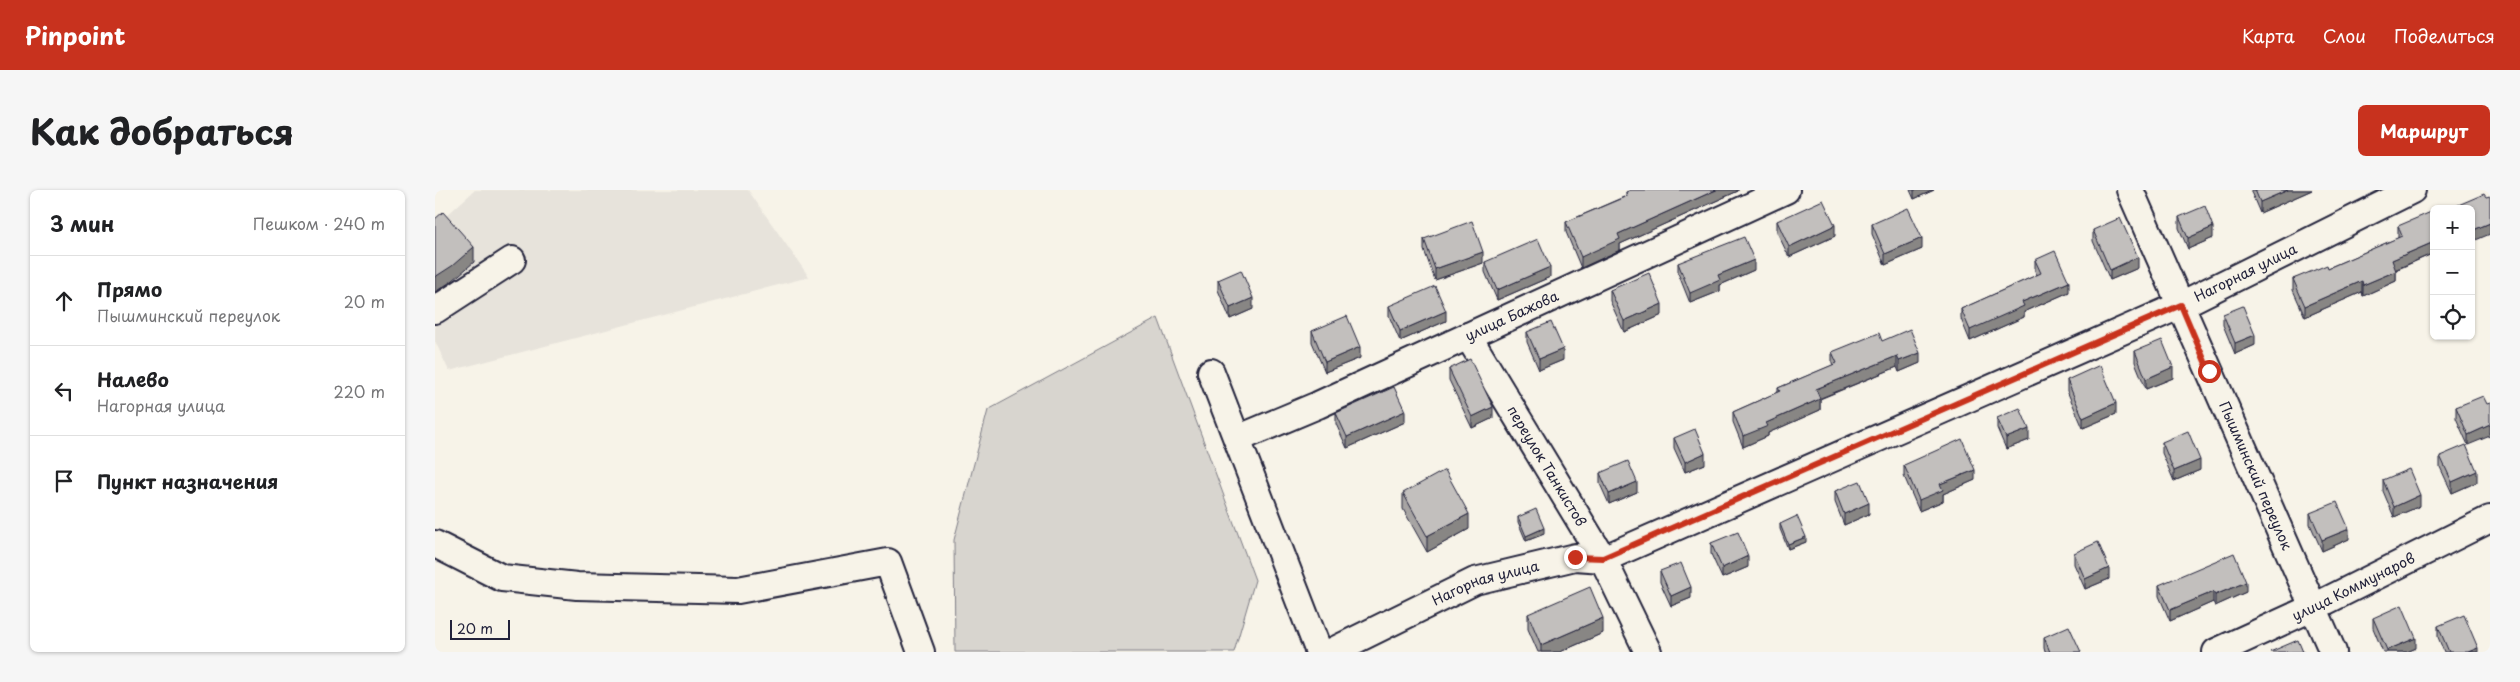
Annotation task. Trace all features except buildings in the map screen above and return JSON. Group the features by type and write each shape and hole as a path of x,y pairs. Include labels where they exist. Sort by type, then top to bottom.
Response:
{"street":[{"name":"улица Бажова","path":"1237,439 1318,405 1786,190"},
{"name":"Пышминский переулок","path":"2130,190 2333,652"},
{"name":"Нагорная улица","path":"1331,652 1475,581 1575,557 1603,558 2181,305 2412,190"},
{"path":"435,310 512,260"},
{"name":"переулок Танкистов","path":"1468,336 1603,558 1648,652"},
{"path":"1211,372 1319,652"},
{"name":"улица Коммунаров","path":"2215,652 2314,607 2490,519"},
{"path":"435,544 502,578 577,586 738,590 888,562 921,652"}],"shaded area":[{"path":"475,190 748,190 809,277 449,371 435,341 435,226"},
{"path":"1158,318 1255,580 1234,652 955,652 954,540 988,410"}],"route":[{"path":"1575,557 1603,558 2181,305 2209,371"}]}
